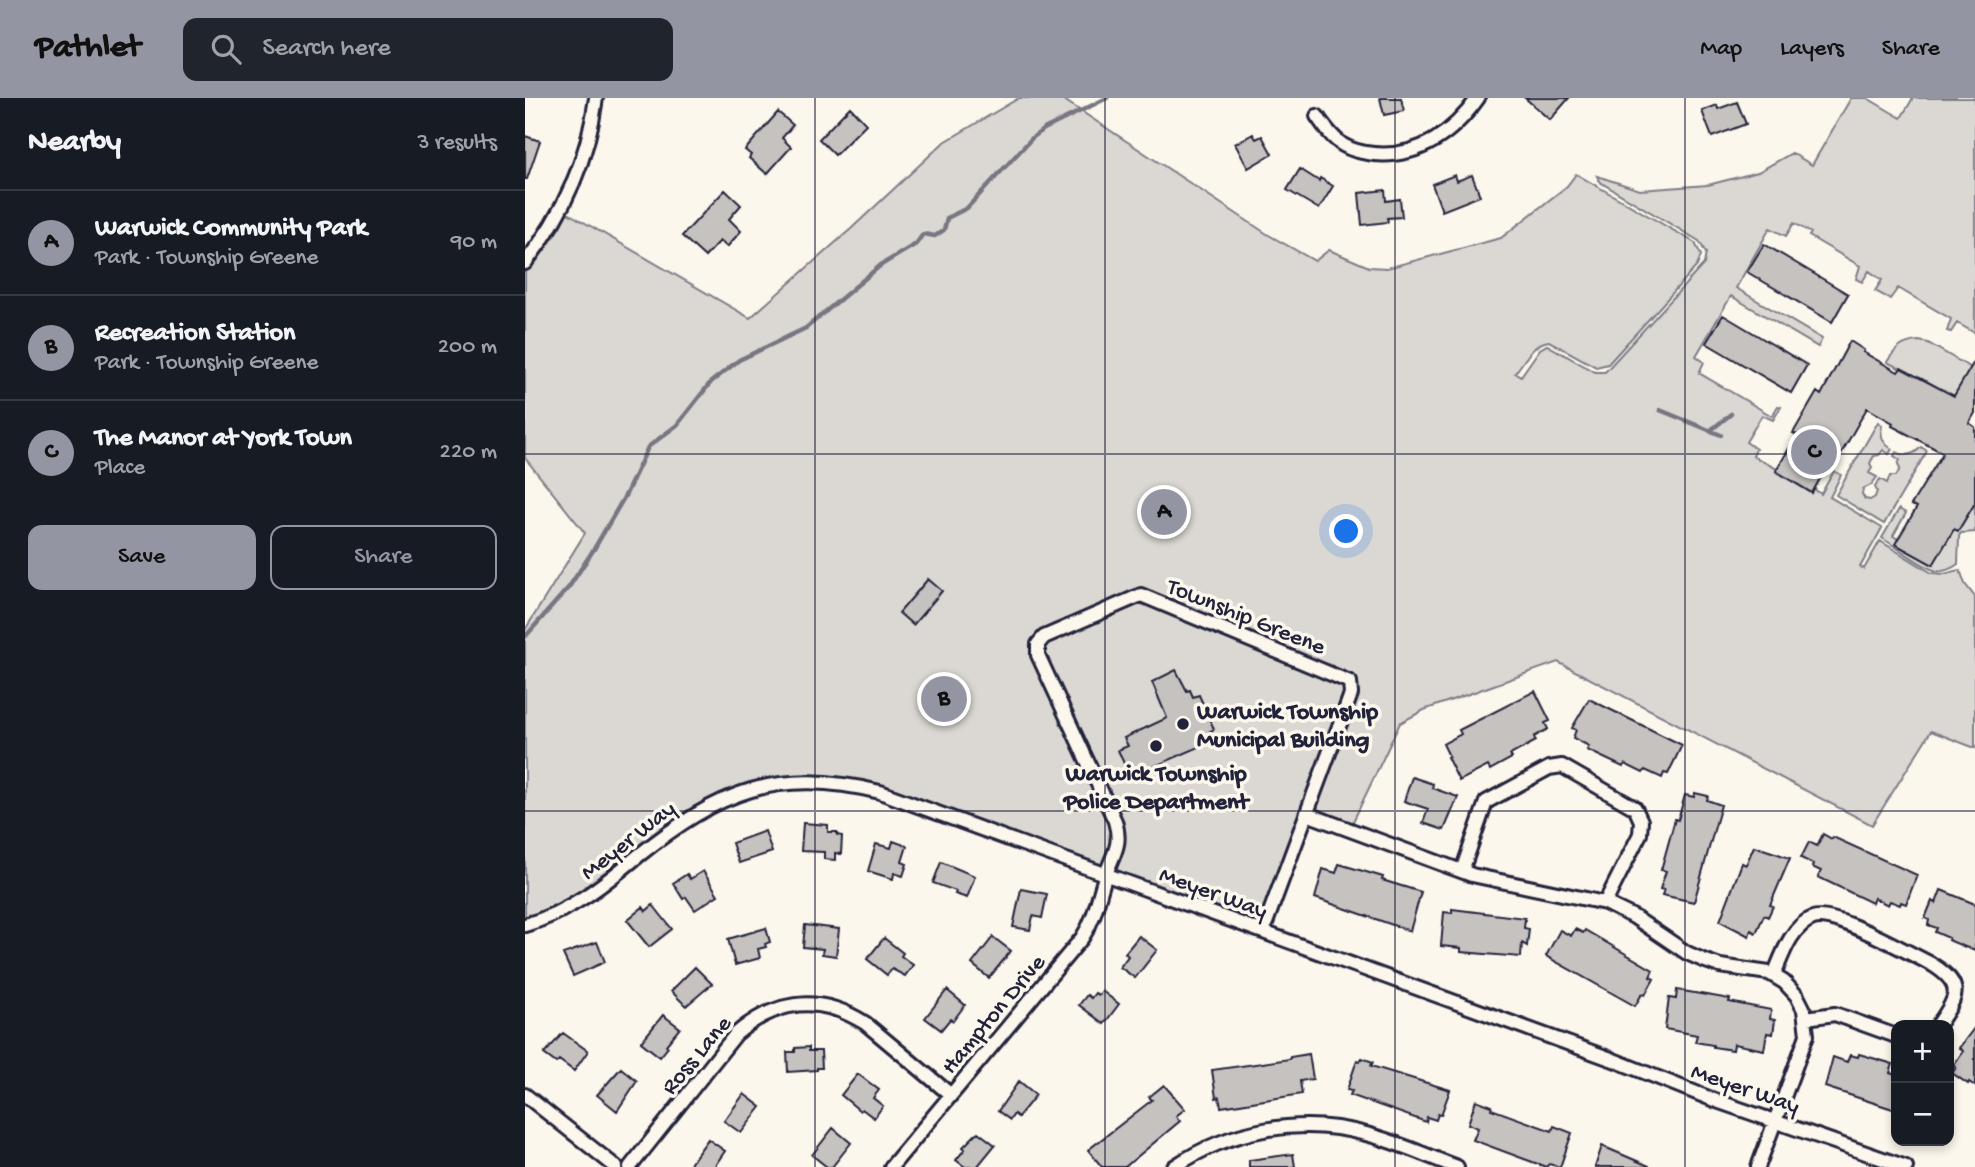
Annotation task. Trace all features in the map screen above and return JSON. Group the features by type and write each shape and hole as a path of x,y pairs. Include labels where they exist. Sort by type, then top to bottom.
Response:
{"street":[{"path":"525,263 546,234 571,187 590,133 596,98"},
{"path":"1317,116 1336,138 1350,149 1367,153 1401,153 1426,146 1450,130 1478,98"},
{"name":"Township Greene","path":"1107,874 1117,852 1119,835 1038,655 1038,644 1044,637 1141,595 1350,682 1351,694 1263,932"},
{"path":"1467,873 1486,802 1549,768 1562,766 1635,808 1641,821 1640,834 1605,902"},
{"name":"Meyer Way","path":"525,925 582,900 670,830 710,805 747,791 801,781 850,784 880,792 1107,874 1611,1059 1714,1100 1906,1167"},
{"path":"1307,814 1467,873 1605,902 1624,911 1687,953 1703,960 1774,975 1791,988 1806,1018 1807,1035 1758,1167"},
{"name":"Hampton Drive","path":"891,1167 1082,938 1094,917 1107,874"},
{"path":"1774,975 1790,939 1801,925 1813,918 1836,918 1933,965 1948,975 1954,983 1954,1001 1941,1020"},
{"name":"Ross Lane","path":"630,1167 736,1034 752,1020 777,1008 819,1004 853,1015 951,1096"},
{"path":"1806,1018 1835,1014 1891,1034"},
{"path":"525,1095 616,1167"},
{"path":"1174,1167 1220,1142 1266,1129 1291,1126 1329,1127 1367,1134 1457,1167"}],"shaded area":[{"path":"1019,98 1061,98 1267,234 1315,261 1329,250 1369,267 1387,268 1501,238 1567,186 1576,174 1695,243 1701,255 1697,266 1608,364 1596,367 1549,341 1530,353 1515,373 1521,376 1540,349 1547,345 1595,372 1605,372 1704,264 1706,253 1699,241 1600,182 1597,176 1640,190 1708,185 1758,172 1792,153 1812,165 1851,98 1867,98 1901,118 1913,98 1975,98 1975,333 1957,323 1951,332 1947,331 1951,319 1898,288 1890,299 1875,291 1882,280 1869,271 1862,282 1856,279 1860,266 1809,236 1811,233 1794,223 1786,236 1770,228 1736,288 1822,339 1818,347 1731,296 1696,356 1704,362 1699,373 1772,416 1778,406 1781,407 1773,420 1762,415 1746,442 1756,449 1753,456 1811,493 1814,489 1821,494 1834,471 1841,475 1830,497 1882,528 1860,567 1864,569 1880,541 1932,573 1944,574 1960,570 1965,584 1975,597 1975,748 1931,731 1872,825 1558,662 1424,710 1400,723 1349,830 1308,814 1263,931 880,792 801,781 730,796 599,888 525,925 525,630 585,533 525,458 525,262 561,209 750,318 943,143"},
{"path":"1919,341 1928,343 1971,368 1954,396 1927,381 1924,386 1911,374 1887,362 1900,347"},
{"path":"1878,422 1882,425 1884,442 1892,449 1889,454 1883,450 1874,456 1870,463 1872,468 1869,473 1877,477 1871,485 1863,489 1865,499 1875,497 1875,487 1880,479 1887,483 1890,476 1896,476 1900,469 1900,460 1894,456 1896,452 1910,454 1921,447 1927,451 1884,524 1836,495"},
{"path":"1975,503 1975,532 1961,533 1958,564 1948,569 1940,571 1917,562 1882,538 1899,509 1906,513 1893,536 1898,539 1896,544 1933,565 1954,529 1959,530"}],"building":[{"path":"1380,98 1401,98 1404,111 1384,115"},
{"path":"1525,98 1569,98 1550,120"},
{"path":"1737,102 1746,124 1712,137 1702,111"},
{"path":"850,107 866,124 835,155 819,139"},
{"path":"778,112 793,125 782,138 791,147 767,174 749,158 751,155 745,150"},
{"path":"1253,134 1256,139 1262,136 1272,154 1248,168 1235,144"},
{"path":"525,136 540,141 527,179 525,179"},
{"path":"1300,169 1333,186 1319,209 1287,190"},
{"path":"1455,175 1457,181 1472,175 1480,196 1442,211 1432,184"},
{"path":"725,190 741,205 729,219 741,231 727,247 720,241 705,257 682,236"},
{"path":"1385,190 1386,201 1400,199 1402,217 1387,218 1388,222 1362,225 1359,193"},
{"path":"1764,244 1848,294 1832,322 1747,272"},
{"path":"1723,315 1807,365 1791,393 1706,343"},
{"path":"1850,341 1864,350 1863,352 1898,372 1901,368 1954,396 1975,360 1975,413 1969,423 1975,427 1975,503 1958,531 1954,529 1933,565 1895,544 1917,507 1911,505 1943,453 1892,426 1893,423 1867,408 1838,459 1833,456 1812,493 1776,471 1797,435 1793,433 1817,392 1821,395"},
{"path":"928,579 942,591 913,625 899,613"},
{"name":"Warwick Township Municipal Building","path":"1176,670 1187,691 1190,690 1193,697 1199,695 1214,729 1209,732 1213,741 1130,777 1118,750 1128,746 1124,738 1167,718 1152,682"},
{"path":"1535,691 1550,721 1545,723 1548,729 1534,737 1536,741 1510,755 1512,758 1490,770 1488,766 1459,781 1443,744 1461,734 1459,730"},
{"path":"1589,699 1682,745 1668,774 1664,773 1662,778 1625,764 1623,767 1587,750 1589,746 1573,738 1576,730 1572,728"},
{"path":"1412,777 1433,784 1432,788 1458,797 1444,830 1423,823 1428,809 1404,801"},
{"path":"1695,793 1708,796 1707,800 1721,805 1694,902 1662,895 1664,890 1660,889 1666,871 1661,870 1675,819 1678,820 1685,795 1694,797"},
{"path":"803,823 828,825 828,832 837,832 837,835 842,836 841,854 835,853 835,860 824,859 824,852 801,851"},
{"path":"765,831 772,852 739,863 732,843"},
{"path":"1823,834 1917,875 1906,904 1890,901 1888,905 1874,898 1872,903 1818,877 1821,871 1801,858 1809,842 1817,846"},
{"path":"893,841 907,846 902,862 907,864 903,876 894,873 893,879 868,871 876,844 891,848"},
{"path":"1754,846 1790,858 1770,905 1773,906 1768,917 1764,915 1756,933 1751,930 1749,936 1720,921 1742,863 1746,865"},
{"path":"941,862 975,876 967,898 933,883"},
{"path":"1339,864 1421,892 1410,931 1315,898 1323,869 1336,873"},
{"path":"703,871 718,895 695,910 686,897 683,899 673,883 687,874 690,879"},
{"path":"1021,889 1047,894 1042,918 1033,916 1030,930 1013,927"},
{"path":"1941,890 1975,904 1975,951 1948,940 1949,938 1935,932 1937,928 1928,925 1929,920 1925,918 1932,901 1936,903"},
{"path":"653,905 672,929 649,947 627,920 643,907 646,911"},
{"path":"1452,909 1525,918 1524,928 1529,929 1527,946 1522,943 1521,957 1461,952 1461,948 1441,946 1444,912 1452,913"},
{"path":"805,925 839,929 836,956 822,954 823,949 803,947"},
{"path":"766,928 770,942 765,944 766,947 758,949 760,958 735,965 728,939"},
{"path":"1575,929 1583,933 1585,930 1653,970 1650,977 1654,979 1635,1006 1546,956 1560,930 1571,936"},
{"path":"1139,936 1157,950 1135,978 1120,967 1128,956 1125,953"},
{"path":"993,937 1011,951 989,978 972,964"},
{"path":"884,938 913,965 905,976 892,969 887,975 867,959"},
{"path":"597,942 605,962 573,976 563,954"},
{"path":"695,967 712,984 686,1006 671,991"},
{"path":"947,990 965,1005 953,1021 950,1019 941,1030 925,1018"},
{"path":"1677,990 1730,999 1729,1002 1771,1010 1770,1019 1775,1020 1773,1034 1767,1033 1764,1050 1734,1044 1733,1050 1713,1047 1695,1042 1697,1035 1665,1029 1669,998 1676,999"},
{"path":"1102,991 1119,1004 1104,1024 1079,1005 1087,995 1091,998"},
{"path":"663,1015 680,1028 660,1057 641,1042"},
{"path":"1975,1027 1975,1086 1954,1074 1954,1064 1963,1051 1959,1048"},
{"path":"563,1033 588,1051 574,1071 559,1060 556,1063 544,1054"},
{"path":"809,1047 809,1051 821,1051 822,1068 788,1072 787,1052 795,1052 795,1048"},
{"path":"1309,1054 1313,1079 1300,1081 1302,1094 1221,1107 1219,1097 1216,1098 1212,1070"},
{"path":"1859,1054 1891,1063 1891,1108 1825,1087 1833,1057 1847,1062 1850,1055 1858,1057"},
{"path":"1362,1058 1373,1062 1371,1066 1450,1090 1441,1115 1438,1114 1436,1120 1427,1117 1426,1122 1350,1095 1352,1091 1347,1090 1357,1060"},
{"path":"621,1068 637,1081 617,1111 597,1095"},
{"path":"858,1074 879,1090 873,1098 883,1106 874,1118 862,1109 860,1111 841,1095"},
{"path":"1019,1081 1036,1095 1018,1117 1014,1114 1010,1120 998,1111"},
{"path":"1164,1085 1185,1109 1176,1116 1180,1121 1125,1167 1102,1167 1088,1150 1152,1100 1149,1097"},
{"path":"744,1094 761,1107 741,1133 724,1121"},
{"path":"1476,1100 1492,1106 1491,1109 1552,1131 1554,1126 1572,1133 1560,1167 1549,1164 1546,1167 1473,1140 1478,1128 1468,1124"},
{"path":"833,1128 851,1143 832,1167 827,1167 812,1155"},
{"path":"978,1132 995,1145 977,1167 965,1167 956,1160 965,1149 963,1147"},
{"path":"708,1139 725,1151 714,1167 688,1167"},
{"path":"1602,1146 1649,1166 1649,1167 1595,1167"},
{"path":"1293,1154 1295,1167 1249,1167 1249,1160"}],"waterway":[{"path":"525,637 569,587 594,549 626,494 648,447 677,425 711,382 739,360 806,328 881,265 916,244 923,234 935,236 944,230 947,218 967,208 1032,138 1044,129 1107,98"},
{"path":"1660,410 1721,435"},
{"path":"1711,430 1731,414"}],"place":[{"name":"The Manor at York Town","path":"1814,452"},
{"name":"Warwick Community Park","path":"1164,512"},
{"name":"Recreation Station","path":"944,699"},
{"name":"Warwick Township Municipal Building","path":"1183,724"},
{"name":"Warwick Township Police Department","path":"1156,746"}]}
